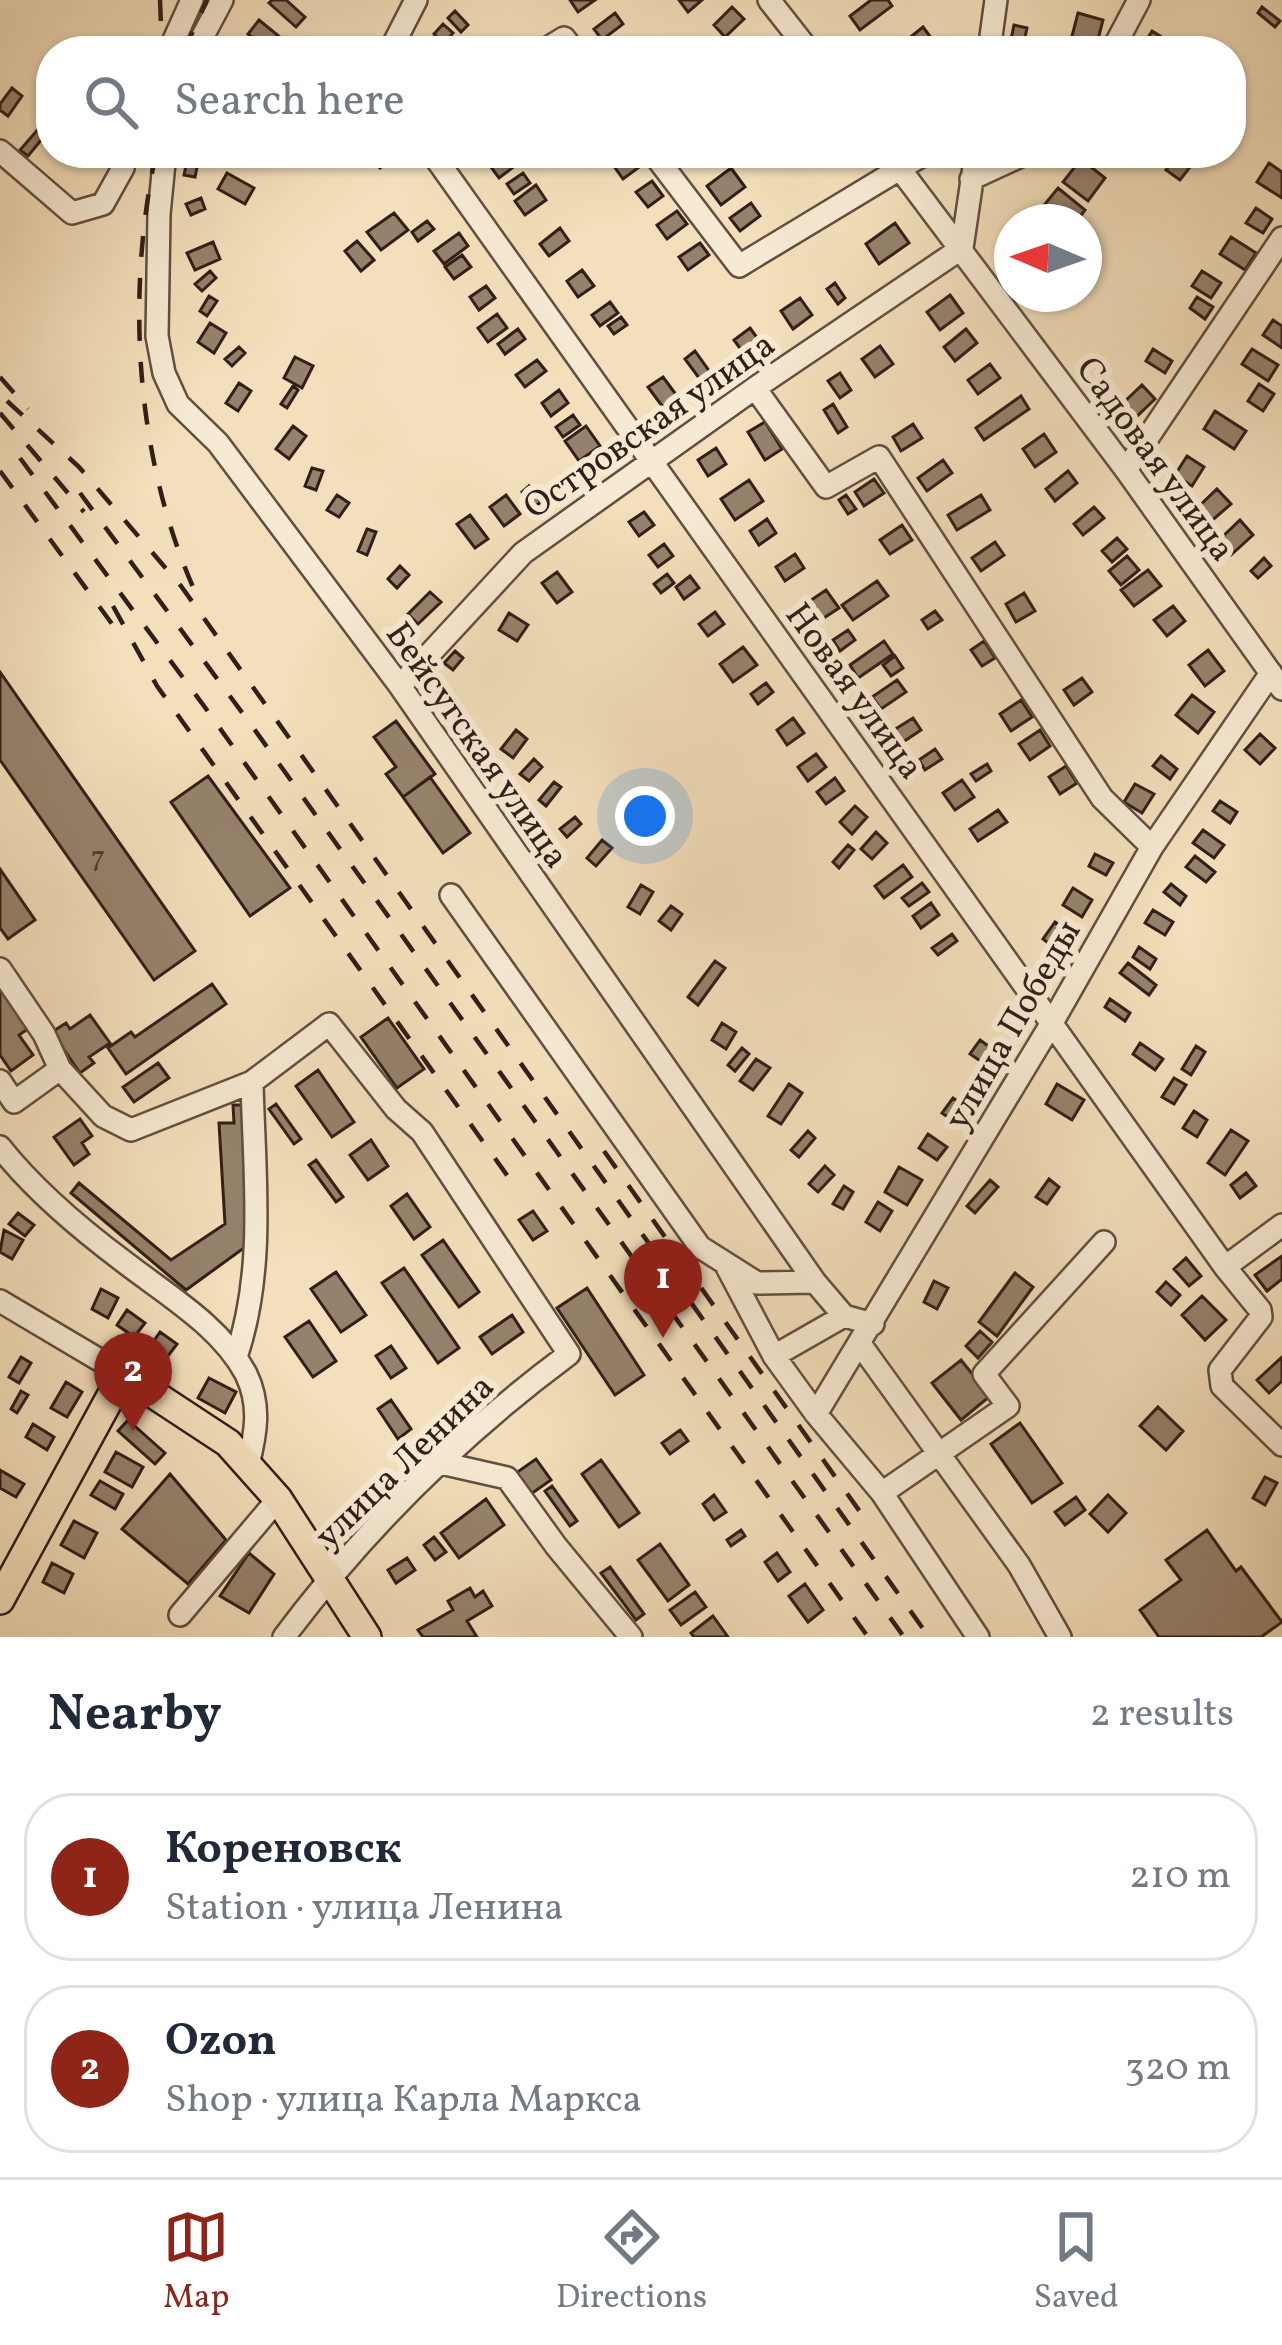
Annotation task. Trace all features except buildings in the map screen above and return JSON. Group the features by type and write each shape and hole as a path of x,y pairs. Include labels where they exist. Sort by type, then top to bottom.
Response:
{"main road":[{"path":"2,1589 122,1374 228,1443 278,1499 367,1637"}],"street":[{"path":"176,36 192,0"},
{"path":"203,36 222,0"},
{"path":"398,36 416,0"},
{"path":"769,0 797,36"},
{"path":"991,36 996,0"},
{"path":"1120,36 1138,0"},
{"path":"0,151 72,213 103,204 122,168"},
{"name":"Бейсугская улица","path":"164,168 157,336 164,373 178,404 218,442 400,686 815,1282 844,1316"},
{"name":"Новая улица","path":"443,168 1225,1267"},
{"path":"664,168 739,266 885,168"},
{"name":"Садовая улица","path":"900,168 1126,470 1276,681"},
{"path":"962,248 973,168"},
{"path":"971,179 995,168"},
{"path":"1126,470 1282,238"},
{"name":"Островская улица","path":"400,686 523,553 962,248"},
{"path":"755,388 826,487 879,457 1102,798 1152,848"},
{"name":"улица Победы","path":"816,1414 1152,848 1276,681"},
{"path":"451,896 700,1246 758,1283 815,1282"},
{"path":"0,969 44,1034 60,1070 103,1116 131,1130 251,1082 256,1237 249,1317 236,1357"},
{"name":"улица Ленина","path":"251,1082 329,1024 396,1108 422,1132 569,1354 388,1510 284,1637"},
{"path":"0,1082 14,1102 60,1070"},
{"path":"0,1147 21,1174 196,1318 236,1357 257,1411 248,1465"},
{"path":"1282,1225 1225,1267 1261,1317 1220,1370 1222,1385 1282,1445"},
{"path":"882,1493 1008,1406 984,1375 1104,1242"},
{"path":"727,1267 774,1356 882,1493 978,1637"},
{"path":"0,1301 122,1374"},
{"path":"774,1356 844,1316 867,1334 940,1454 1019,1564 1060,1637"},
{"path":"441,1463 508,1478 631,1637"},
{"path":"180,1616 278,1499"}],"railway":[{"path":"160,0 161,36"},
{"path":"191,36 207,0"},
{"path":"154,168 141,262 142,373 159,483 193,587"},
{"path":"0,377 28,409"},
{"path":"7,401 79,467 181,586 929,1637"},
{"path":"0,413 84,512"},
{"path":"20,458 204,706 868,1637"},
{"path":"0,471 115,628"},
{"path":"80,493 904,1637"},
{"path":"113,606 157,686 519,1192"},
{"path":"604,1151 868,1523"}],"place":[{"name":"Кореновск","path":"663,1338"},
{"name":"Ozon","path":"133,1431"}]}
